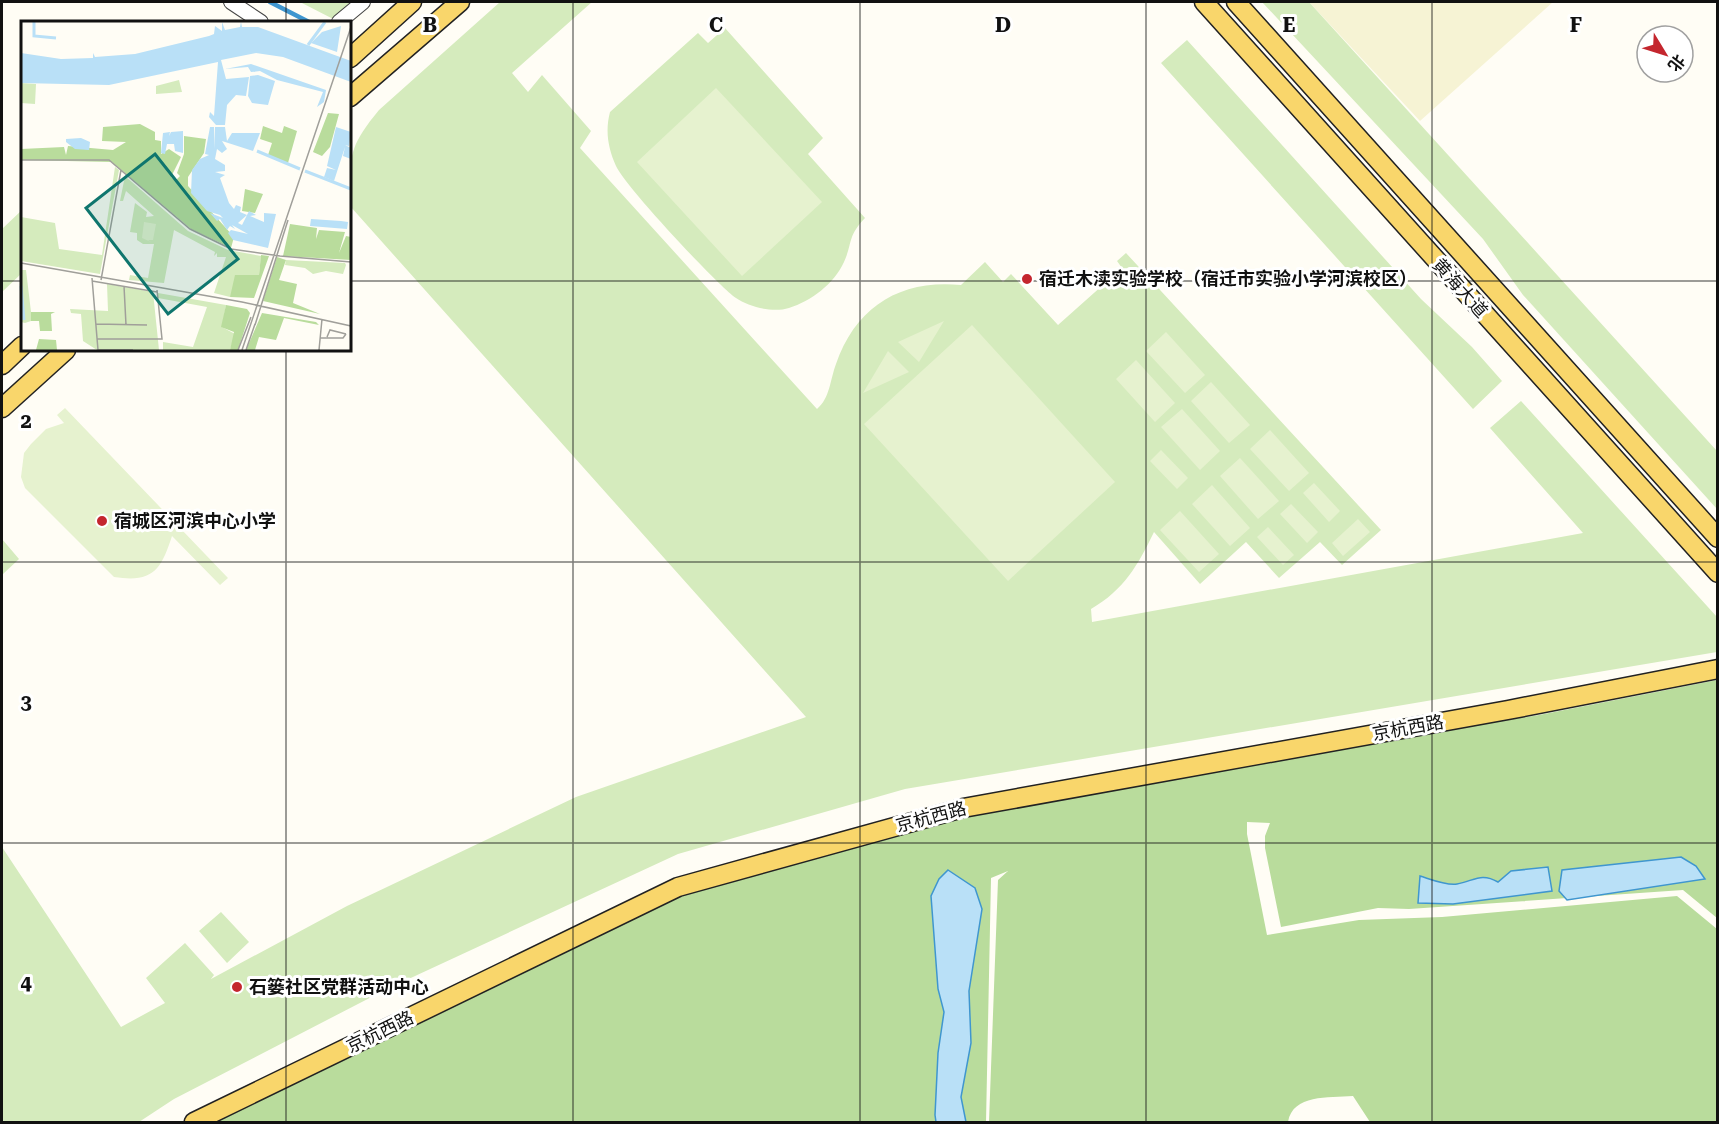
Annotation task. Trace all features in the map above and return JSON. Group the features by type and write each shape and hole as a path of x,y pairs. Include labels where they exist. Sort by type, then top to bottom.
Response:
{"main road":[{"path":"351,57 412,2"},
{"path":"351,96 460,2"},
{"name":"黄海大道","path":"1204,2 1718,573"},
{"name":"黄海大道","path":"1236,2 1718,538"},
{"path":"2,365 21,347"},
{"path":"2,408 65,351"},
{"name":"京杭西路","path":"194,1122 678,887 963,808 1508,710 1718,669"}],"street":[{"path":"231,2 260,21"},
{"path":"340,21 363,2"}],"shaded area":[{"path":"1309,2 1553,2 1420,121"}],"green space":[{"path":"300,2 362,2 340,21"},
{"path":"500,2 592,2 512,73 528,92 542,75 591,131 580,148 817,409 827,394 836,364 856,326 884,300 900,292 919,287 939,284 961,285 985,262 1003,282 1011,274 1058,325 1122,268 1117,261 1126,253 1381,530 1342,565 1320,542 1279,578 1246,542 1200,584 1154,532 1129,576 1113,594 1091,609 1092,622 1583,533 1490,428 1521,401 1717,617 1717,652 905,789 678,854 387,989 174,1099 139,1122 2,1122 2,847 121,1027 165,1003 146,978 185,943 214,975 211,979 347,906 576,797 806,717 351,207 353,154 361,135 379,110"},
{"path":"1262,2 1309,2 1717,451 1717,509 1523,295 1483,239"},
{"path":"725,28 823,138 808,154 865,218 853,235 840,270 821,291 789,308 769,309 754,306 741,301 726,290 672,235 623,177 616,166 609,146 610,112 698,33 708,43"},
{"path":"1187,40 1421,299 1472,347 1502,381 1473,409 1161,63"},
{"path":"716,88 822,202 742,276 637,162"},
{"path":"21,211 21,274 2,292 2,229"},
{"path":"944,321 919,362 898,342"},
{"path":"972,325 1115,482 1008,581 864,424"},
{"path":"1166,332 1205,375 1185,393 1146,351"},
{"path":"888,351 909,372 863,393"},
{"path":"1136,360 1175,403 1155,422 1116,379"},
{"path":"1211,382 1250,425 1229,443 1191,401"},
{"path":"65,408 228,578 220,585 172,536 164,558 147,576 114,577 25,488 21,477 24,453 46,429 64,423 57,415"},
{"path":"1182,409 1220,451 1200,470 1161,427"},
{"path":"1270,430 1309,473 1289,491 1250,449"},
{"path":"1161,450 1188,478 1177,489 1150,461"},
{"path":"1240,458 1279,501 1258,519 1220,476"},
{"path":"1314,483 1340,511 1329,522 1303,493"},
{"path":"1212,485 1250,528 1230,546 1192,504"},
{"path":"1291,504 1318,532 1307,543 1280,514"},
{"path":"1180,511 1219,554 1199,572 1160,530"},
{"path":"1358,519 1370,532 1343,556 1332,543"},
{"path":"1268,527 1294,555 1283,565 1257,537"},
{"path":"2,539 19,559 2,575"},
{"path":"1717,680 1717,918 1683,890 1409,909 1378,908 1281,927 1265,848 1265,836 1270,823 1247,822 1247,834 1267,935 1359,920 1442,917 1677,896 1717,929 1717,1122 1370,1122 1353,1096 1313,1099 1304,1102 1291,1113 1288,1122 989,1122 998,880 1008,871 991,878 986,1122 210,1122 687,891 988,811 1328,749 1539,715"},
{"path":"221,912 249,942 227,963 199,931"}],"water":[{"path":"1681,857 1696,866 1705,879 1567,900 1559,891 1562,870"},
{"path":"1548,867 1552,891 1453,904 1418,903 1420,876 1448,884 1457,884 1482,877 1498,882 1511,871"},
{"path":"948,870 975,888 982,909 969,991 971,1043 961,1097 966,1122 936,1122 935,1115 938,1053 944,1012 938,989 931,896 939,879"}],"waterway":[{"path":"270,2 307,21"}],"place":[{"name":"宿迁木渎实验学校（宿迁市实验小学河滨校区）","path":"1027,279"},
{"name":"宿城区河滨中心小学","path":"102,521"},
{"name":"石篓社区党群活动中心","path":"237,987"}]}
